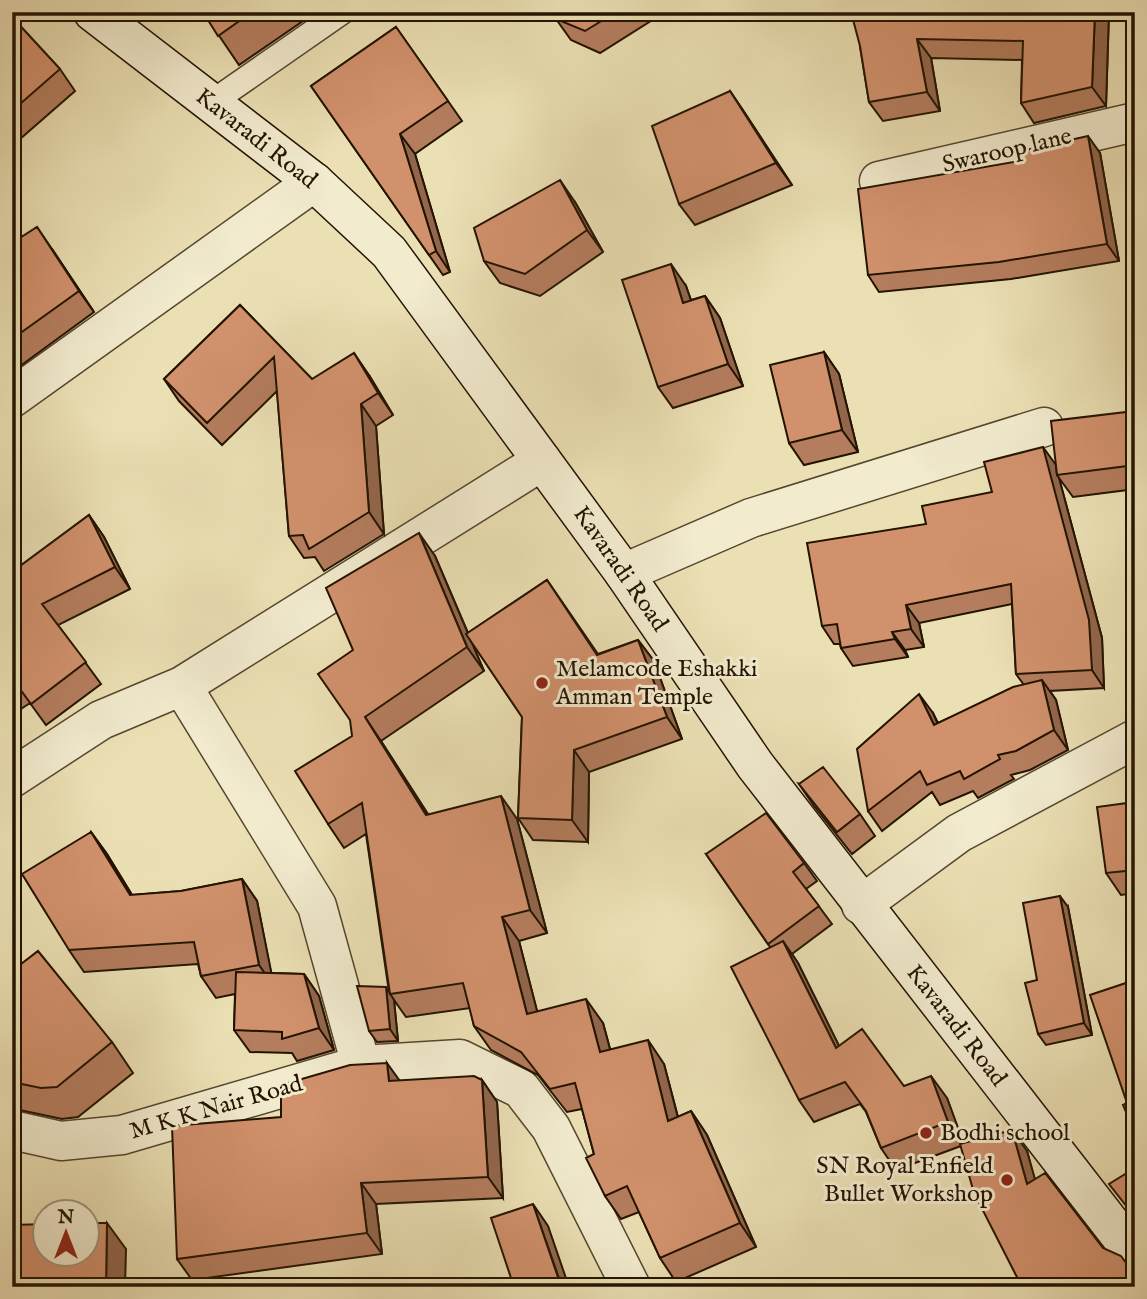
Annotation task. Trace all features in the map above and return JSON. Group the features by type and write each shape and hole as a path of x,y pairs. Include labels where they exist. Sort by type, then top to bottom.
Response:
{"street":[{"name":"Kavaradi Road","path":"93,12 314,182 389,252 624,573 755,765 1135,1255"},
{"name":"Swaroop lane","path":"879,181 1135,122"},
{"path":"12,398 314,182"},
{"path":"624,573 751,519 1044,427"},
{"path":"12,778 101,720 182,686 542,460"},
{"path":"182,686 317,906 361,1065"},
{"path":"861,905 959,833 1071,776 1135,739"},
{"name":"M K K Nair Road","path":"12,1130 61,1141 122,1135 361,1065 460,1059 521,1089 551,1128 631,1287"}],"lane":[{"path":"211,103 342,12"}],"building":[{"path":"203,12 252,12 218,36"},
{"path":"553,12 616,12 585,31 556,19"},
{"path":"851,12 1095,12 1092,87 1021,103 1023,41 917,39 927,92 869,102 860,46"},
{"path":"12,17 60,69 12,111"},
{"path":"396,27 448,101 400,134 436,251 429,255 311,86"},
{"path":"730,91 776,163 679,204 652,126"},
{"path":"1088,136 1107,244 999,262 868,275 858,189 1020,161 1021,151"},
{"path":"560,180 587,230 525,274 484,261 474,228"},
{"path":"37,227 79,291 12,339 12,243"},
{"path":"671,264 683,303 705,296 728,364 658,387 622,280"},
{"path":"240,305 312,379 354,353 378,393 361,404 369,512 309,549 303,535 289,536 274,357 207,423 164,379"},
{"path":"824,352 842,430 789,443 770,365"},
{"path":"1135,411 1135,465 1057,475 1051,421"},
{"path":"1043,447 1089,620 1092,670 1016,674 1011,584 906,605 911,629 892,632 895,639 841,648 837,624 822,626 807,543 926,524 922,506 992,492 984,462"},
{"path":"89,515 115,567 42,604 86,662 31,704 14,681 12,683 12,572"},
{"path":"419,533 467,647 365,717 426,815 501,796 530,910 502,917 527,1014 586,999 600,1052 648,1040 668,1121 691,1111 740,1223 660,1258 627,1186 605,1196 586,1158 594,1154 575,1083 550,1089 521,1052 474,1026 463,983 390,994 362,803 328,824 295,771 352,736 350,720 318,674 353,650 326,588"},
{"path":"547,580 597,655 638,640 667,717 574,750 572,820 518,818 522,717 466,634"},
{"path":"1042,680 1054,730 1016,751 998,755 1000,759 964,779 960,771 927,785 920,771 868,811 857,749 919,694 934,725 1013,687"},
{"path":"823,767 860,814 837,832 799,784"},
{"path":"1135,802 1135,870 1106,873 1097,807"},
{"path":"766,813 804,863 793,872 819,906 768,944 706,854"},
{"path":"91,832 130,895 181,891 242,879 259,965 201,976 194,942 69,950 22,874"},
{"path":"1060,896 1084,1023 1038,1034 1025,983 1037,980 1023,903"},
{"path":"783,941 836,1048 862,1029 904,1086 931,1076 948,1122 881,1148 866,1111 845,1082 799,1100 731,967"},
{"path":"38,951 112,1042 57,1087 41,1088 12,1082 12,971"},
{"path":"236,972 304,974 319,1028 282,1039 282,1032 234,1030"},
{"path":"1135,980 1135,1133 1123,1105 1127,1103 1090,995"},
{"path":"357,986 386,987 390,1029 369,1031"},
{"path":"387,1063 389,1081 474,1076 482,1080 488,1177 361,1183 367,1233 177,1259 172,1126 281,1117 281,1085 350,1065"},
{"path":"1012,1130 1027,1184 1045,1173 1103,1248 1121,1256 1135,1275 1135,1287 1022,1287 974,1193 960,1144"},
{"path":"1135,1168 1135,1217 1109,1184"},
{"path":"533,1204 560,1287 514,1287 491,1218"},
{"path":"102,1223 107,1223 106,1287 12,1287 12,1225 32,1224 32,1268 102,1268"}],"place":[{"name":"Melamcode Eshakki Amman Temple","path":"542,683"},
{"name":"Bodhi school","path":"926,1133"},
{"name":"SN Royal Enfield Bullet Workshop","path":"1007,1180"}]}
